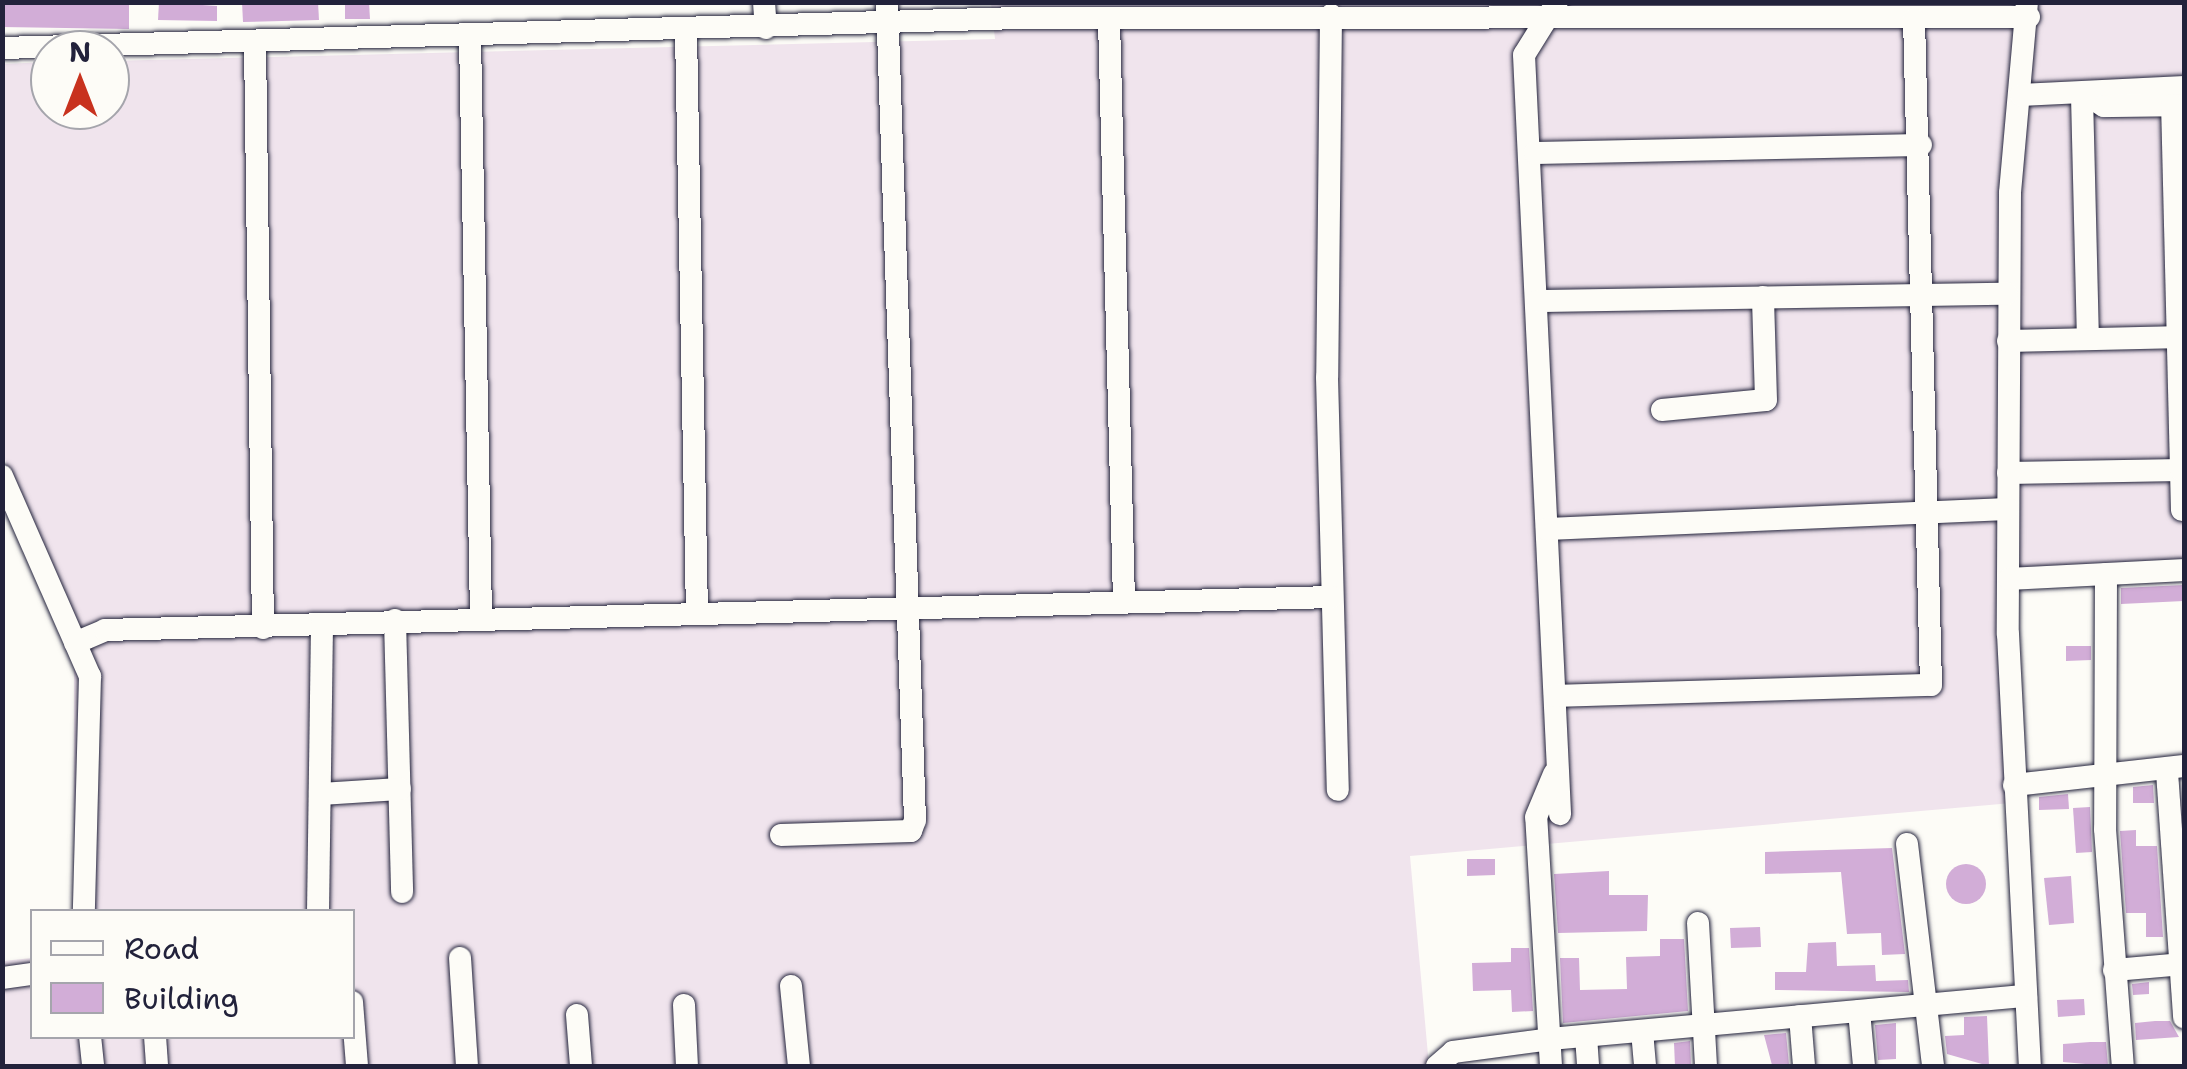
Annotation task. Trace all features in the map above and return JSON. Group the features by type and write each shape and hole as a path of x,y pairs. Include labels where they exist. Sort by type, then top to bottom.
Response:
{"street":[{"path":"764,2 766,28"},
{"path":"2,48 766,28 888,13 1109,20 1554,13 1914,19 2031,7 2007,294 2014,785 2030,1066"},
{"path":"782,835 911,831 911,605 888,13"},
{"path":"1554,13 1524,55 1535,153 1560,814"},
{"path":"1332,14 1332,597 1338,790"},
{"path":"1555,696 1930,685 1920,296 1921,145 1914,19"},
{"path":"1109,20 1124,600"},
{"path":"686,31 697,612"},
{"path":"470,37 481,617"},
{"path":"256,42 262,628"},
{"path":"2021,96 2180,99 2182,510"},
{"path":"2085,96 2088,339"},
{"path":"1535,153 1921,145"},
{"path":"1538,301 2007,294"},
{"path":"1662,410 1766,400 1763,297"},
{"path":"2008,341 2181,337"},
{"path":"2008,473 2181,470"},
{"path":"2,476 90,676 84,909"},
{"path":"1548,529 2008,508"},
{"path":"2009,579 2184,570"},
{"path":"2106,574 2112,780 2105,828 2123,1066"},
{"path":"76,643 105,630 911,605 1332,597"},
{"path":"395,620 402,892"},
{"path":"318,909 322,624"},
{"path":"1551,1066 1536,817 1558,764"},
{"path":"2014,785 2112,780 2176,769 2184,1017"},
{"path":"320,794 400,789"},
{"path":"1907,844 1929,1005 1932,1066"},
{"path":"1698,924 1706,1066"},
{"path":"460,958 467,1066"},
{"path":"2114,970 2182,964"},
{"path":"2,978 30,974"},
{"path":"791,986 799,1066"},
{"path":"1437,1066 1453,1052 1550,1039 2026,996"},
{"path":"684,1004 687,1066"},
{"path":"1859,1011 1864,1066"},
{"path":"577,1015 580,1066"},
{"path":"1800,1016 1804,1066"},
{"path":"1642,1031 1645,1066"},
{"path":"355,1034 358,1066"},
{"path":"1586,1036 1588,1066"},
{"path":"90,1039 93,1066"},
{"path":"155,1039 157,1066"}],"shaded area":[{"path":"991,3 2184,3 2184,567 2016,586 2012,803 1410,856 1429,1066 3,1066 3,961 30,958 30,1039 355,1039 355,909 74,909 74,664 3,453 2,64 30,63 30,130 130,130 130,61 995,39"}],"building":[{"path":"2,2 129,2 129,29 2,27"},
{"path":"159,2 217,6 217,21 158,20"},
{"path":"242,2 318,2 319,20 243,22"},
{"path":"345,2 369,2 370,19 345,19"},
{"path":"2184,585 2184,601 2121,604 2121,588"},
{"path":"2066,646 2091,646 2091,660 2066,661"},
{"path":"2153,785 2154,803 2133,803 2133,787"},
{"path":"2068,794 2069,809 2039,810 2039,797"},
{"path":"2090,807 2092,852 2076,853 2073,808"},
{"path":"2136,830 2136,846 2157,846 2163,937 2146,937 2146,913 2126,913 2120,831"},
{"path":"1892,848 1905,954 1882,955 1881,933 1847,934 1841,872 1765,874 1765,852"},
{"path":"1467,859 1495,859 1495,875 1467,876"},
{"path":"1966,864 1980,870 1986,884 1980,898 1966,904 1952,898 1946,884 1952,870"},
{"path":"1609,871 1609,895 1648,895 1647,931 1558,933 1554,874"},
{"path":"2071,876 2074,923 2049,925 2044,878"},
{"path":"1760,927 1761,947 1731,948 1730,928"},
{"path":"1660,939 1684,939 1688,1011 1563,1023 1560,958 1579,958 1580,990 1627,989 1626,957 1660,956"},
{"path":"1836,942 1837,966 1875,965 1876,981 1908,980 1909,992 1775,990 1775,972 1806,972 1808,943"},
{"path":"1511,948 1529,948 1533,1011 1512,1012 1511,990 1473,991 1472,963 1511,962"},
{"path":"2149,982 2149,994 2133,995 2132,984"},
{"path":"2084,999 2085,1015 2058,1017 2057,1000"},
{"path":"1987,1016 1989,1066 1947,1054 1945,1036 1964,1035 1964,1017"},
{"path":"2170,1021 2179,1037 2136,1040 2135,1023"},
{"path":"1896,1023 1896,1059 1878,1060 1875,1025"},
{"path":"1786,1033 1789,1065 1772,1065 1764,1035"},
{"path":"1690,1041 1691,1066 1675,1066 1674,1043"},
{"path":"2106,1042 2108,1066 2063,1062 2063,1044"}]}
